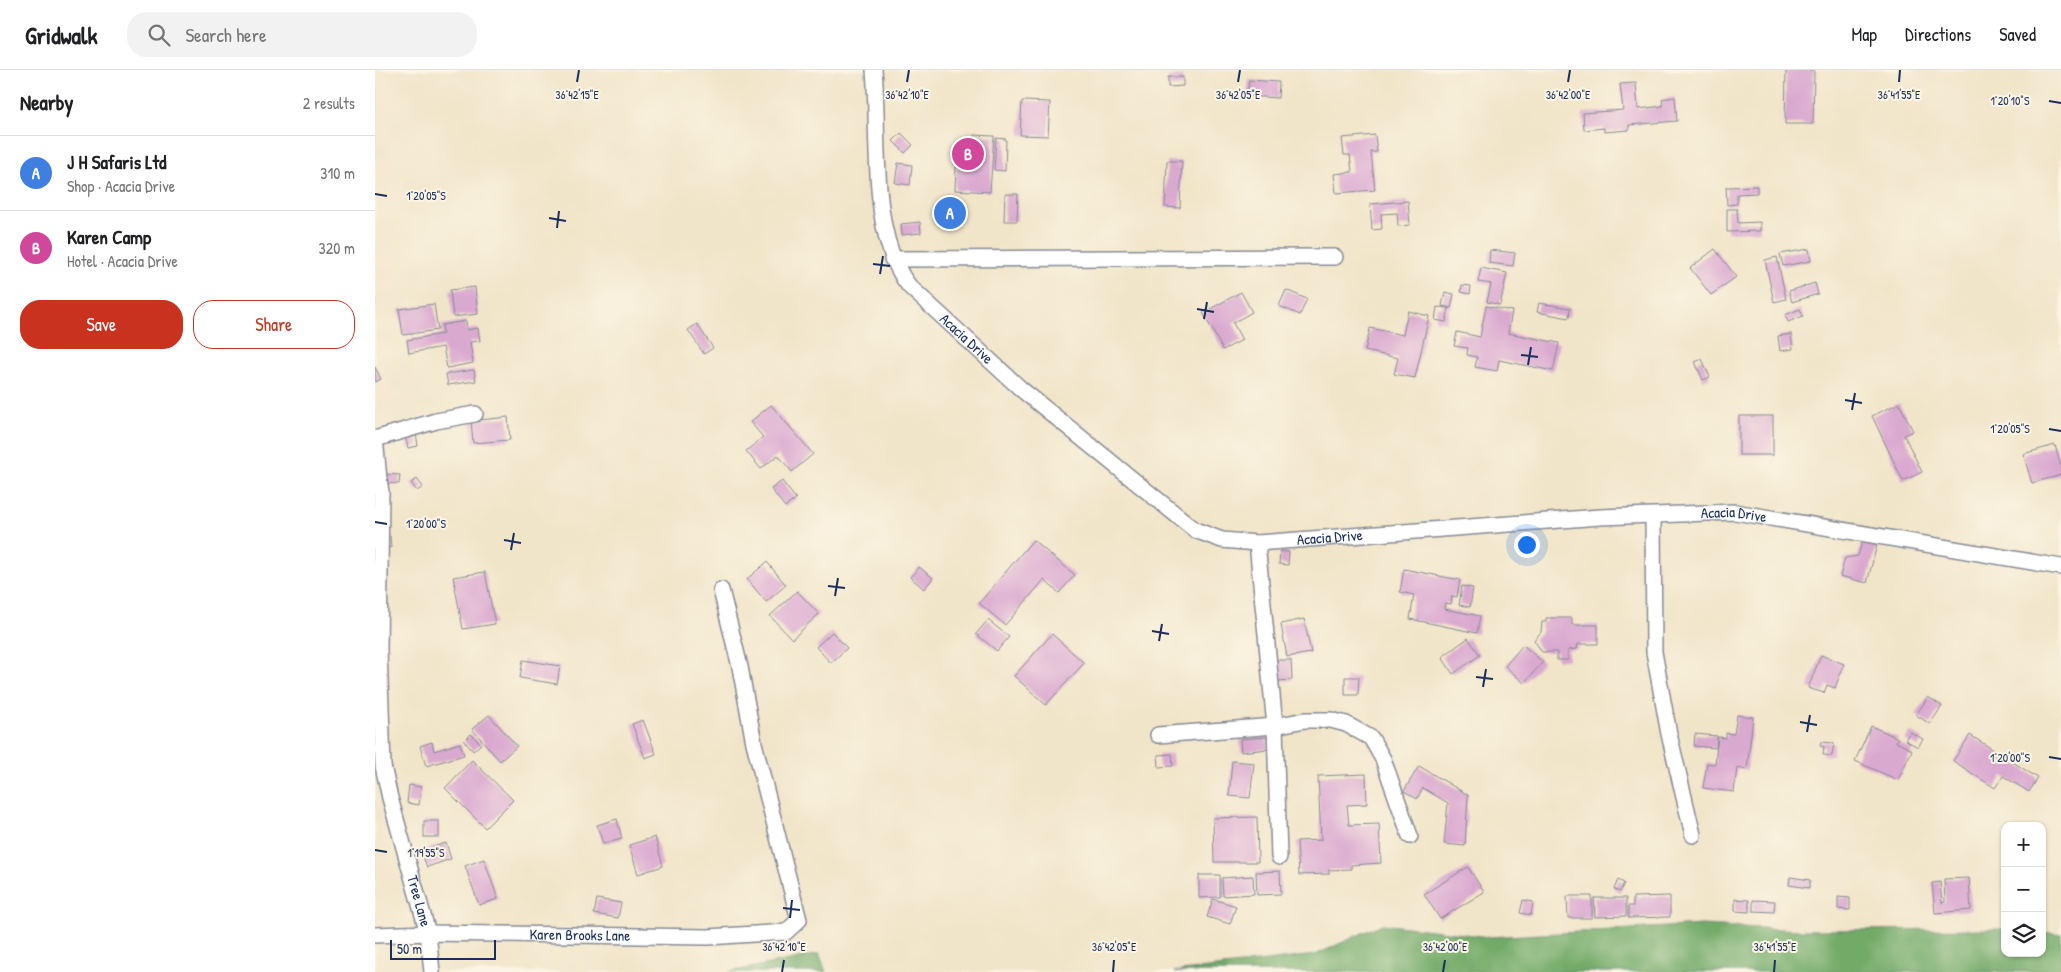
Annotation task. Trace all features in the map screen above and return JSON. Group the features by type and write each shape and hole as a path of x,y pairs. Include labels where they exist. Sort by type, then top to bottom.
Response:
{"street":[{"name":"Acacia Drive","path":"874,70 879,174 885,236 899,272 909,286 1021,389 1195,530 1222,540 1257,543 1553,520 1735,512 2061,567"},
{"path":"892,258 1335,257"},
{"path":"375,438 436,421 475,414"},
{"name":"Tree Lane","path":"375,438 377,479 382,505 377,649 383,766 390,798 428,933 432,972"},
{"path":"1653,516 1654,652 1669,734 1693,835"},
{"path":"1257,543 1275,726 1279,857"},
{"name":"Karen Brooks Lane","path":"375,935 428,933 708,936 786,932 799,920 754,742 740,667 721,590"},
{"path":"1158,735 1275,726 1305,720 1331,720 1346,724 1371,738 1383,759 1410,836"}],"green space":[{"path":"1382,924 1489,937 1702,925 1800,930 2001,929 2001,957 2046,957 2046,932 2061,934 2061,972 1174,972 1315,955"},
{"path":"819,954 826,972 729,972"}],"building":[{"path":"1786,70 1814,70 1813,124 1785,124"},
{"path":"1168,77 1183,77 1183,86 1168,87"},
{"path":"1249,80 1279,82 1278,98 1247,96"},
{"path":"1636,83 1638,109 1663,106 1662,99 1675,97 1677,121 1629,125 1629,130 1604,132 1604,128 1584,130 1583,113 1623,110 1620,84"},
{"path":"1022,101 1050,102 1048,136 1020,135"},
{"path":"901,133 913,145 905,153 893,141"},
{"path":"974,135 994,136 990,192 955,190 956,167 971,168"},
{"path":"1375,135 1377,152 1371,152 1375,190 1336,193 1334,174 1352,172 1350,155 1344,155 1342,138"},
{"path":"996,138 1006,139 1005,171 994,170"},
{"path":"1167,161 1182,161 1180,208 1165,207"},
{"path":"898,163 912,165 910,185 895,183"},
{"path":"1757,186 1757,193 1737,194 1737,204 1727,205 1726,187"},
{"path":"1005,194 1018,194 1017,221 1004,221"},
{"path":"1408,201 1410,225 1398,226 1397,213 1381,214 1382,229 1372,230 1370,204"},
{"path":"1727,209 1737,209 1738,223 1760,222 1760,231 1727,232"},
{"path":"920,222 921,233 902,235 901,224"},
{"path":"1715,249 1736,277 1711,295 1690,268"},
{"path":"1809,249 1811,261 1783,266 1780,254"},
{"path":"1490,250 1515,253 1513,266 1489,263"},
{"path":"1777,257 1786,299 1774,302 1765,260"},
{"path":"1481,268 1507,273 1500,305 1487,302 1491,284 1478,282"},
{"path":"1815,283 1818,294 1792,302 1789,291"},
{"path":"1462,285 1471,286 1470,294 1461,292"},
{"path":"475,287 478,314 453,317 450,290"},
{"path":"1286,290 1307,299 1300,315 1279,306"},
{"path":"1241,292 1252,312 1233,323 1242,340 1223,350 1203,313"},
{"path":"1445,292 1454,294 1451,308 1442,306"},
{"path":"1539,303 1570,308 1569,318 1537,312"},
{"path":"434,304 438,330 403,335 399,309"},
{"path":"1486,306 1512,311 1508,333 1559,343 1553,371 1499,360 1497,371 1475,367 1477,357 1467,355 1468,348 1454,346 1457,332 1480,337"},
{"path":"1437,307 1449,308 1446,322 1435,320"},
{"path":"1800,309 1803,316 1788,322 1785,315"},
{"path":"1408,311 1429,316 1415,378 1394,374 1398,358 1365,351 1370,328 1403,335"},
{"path":"466,321 467,330 478,328 480,341 470,342 473,363 447,368 443,347 409,353 407,340 443,334 442,325"},
{"path":"697,324 713,348 704,354 688,330"},
{"path":"1791,334 1793,349 1780,351 1778,336"},
{"path":"1702,359 1710,377 1703,380 1695,362"},
{"path":"375,367 381,379 375,382"},
{"path":"474,370 476,381 448,385 446,374"},
{"path":"1899,403 1913,431 1904,435 1922,472 1903,481 1872,416"},
{"path":"771,405 813,454 792,472 778,455 761,469 746,451 763,437 750,422"},
{"path":"1739,416 1773,416 1773,455 1739,455"},
{"path":"508,417 510,440 473,443 471,421"},
{"path":"416,433 418,446 408,448 405,435"},
{"path":"2055,445 2061,467 2061,475 2032,483 2023,454"},
{"path":"383,474 400,475 399,484 383,483"},
{"path":"417,479 423,487 417,491 411,483"},
{"path":"782,481 796,499 785,507 771,489"},
{"path":"390,536 391,548 385,548 384,537"},
{"path":"1033,540 1075,575 1059,593 1044,580 1005,625 979,603"},
{"path":"1862,541 1877,545 1867,583 1840,576 1845,558 1858,556"},
{"path":"1280,551 1289,552 1288,565 1279,564"},
{"path":"767,562 786,585 766,602 747,579"},
{"path":"919,567 933,578 924,589 910,577"},
{"path":"1404,569 1460,580 1457,597 1452,596 1451,604 1445,603 1444,609 1480,616 1477,633 1410,619 1414,595 1400,592"},
{"path":"485,572 495,624 463,629 453,577"},
{"path":"1462,586 1473,588 1470,607 1459,605"},
{"path":"797,591 819,614 792,639 770,616"},
{"path":"1546,618 1572,618 1572,625 1598,625 1598,644 1578,644 1577,649 1568,650 1568,660 1557,660 1557,652 1542,652 1534,640 1541,632 1542,622 1546,622"},
{"path":"1304,619 1311,653 1287,657 1281,624"},
{"path":"988,620 1009,637 997,651 976,634"},
{"path":"832,632 847,648 831,663 816,647"},
{"path":"1052,634 1084,663 1046,705 1014,676"},
{"path":"1468,638 1480,655 1453,674 1442,657"},
{"path":"1523,645 1543,662 1524,683 1505,666"},
{"path":"1821,655 1844,664 1835,688 1827,685 1824,693 1808,688"},
{"path":"523,660 560,666 557,684 520,678"},
{"path":"1277,660 1291,660 1292,680 1278,681"},
{"path":"1345,677 1359,677 1358,695 1345,695"},
{"path":"1928,697 1942,706 1930,724 1916,715"},
{"path":"489,715 517,746 500,761 472,729"},
{"path":"1737,715 1753,717 1747,770 1737,768 1734,792 1703,788 1707,763 1715,764 1718,737 1726,738 1726,733 1734,734"},
{"path":"643,720 656,754 645,758 632,724"},
{"path":"1871,726 1898,738 1896,742 1912,750 1898,780 1855,761"},
{"path":"1910,732 1923,739 1918,747 1905,740"},
{"path":"471,734 481,744 473,751 464,741"},
{"path":"1695,734 1717,736 1716,748 1694,746"},
{"path":"1970,735 2038,778 2029,792 2003,776 1995,788 1953,761"},
{"path":"1267,737 1268,749 1241,752 1240,739"},
{"path":"432,742 434,751 460,743 464,755 426,766 420,746"},
{"path":"1821,742 1834,743 1832,756 1823,755 1824,747 1820,746"},
{"path":"1172,754 1173,766 1159,767 1158,755"},
{"path":"472,760 513,800 485,828 445,788"},
{"path":"1232,761 1254,763 1250,798 1229,796"},
{"path":"1419,766 1468,795 1465,846 1444,844 1448,803 1423,788 1417,799 1404,791"},
{"path":"1366,774 1367,804 1347,805 1349,825 1379,824 1381,863 1351,865 1351,869 1329,870 1329,874 1299,875 1297,841 1321,840 1318,776"},
{"path":"409,785 421,787 419,805 407,803"},
{"path":"1257,817 1258,862 1214,862 1213,818"},
{"path":"617,819 622,839 603,844 597,825"},
{"path":"424,821 439,821 439,837 424,837"},
{"path":"655,837 663,866 638,874 629,845"},
{"path":"446,843 451,859 427,867 421,851"},
{"path":"484,859 498,899 479,905 465,866"},
{"path":"1468,867 1484,892 1440,919 1424,894"},
{"path":"1280,871 1281,894 1257,895 1256,872"},
{"path":"1199,875 1220,875 1220,897 1199,898"},
{"path":"1253,876 1254,894 1223,896 1222,878"},
{"path":"1790,877 1810,880 1809,888 1789,885"},
{"path":"1969,878 1971,910 1935,913 1932,883 1940,882 1942,903 1945,902 1944,879"},
{"path":"1618,880 1624,883 1620,892 1614,889"},
{"path":"1567,896 1592,896 1592,918 1568,918"},
{"path":"1670,896 1670,917 1628,918 1628,906 1633,906 1633,897"},
{"path":"1838,897 1850,898 1850,910 1838,909"},
{"path":"1594,898 1626,898 1626,916 1595,917"},
{"path":"597,899 621,903 618,918 594,914"},
{"path":"1213,899 1236,906 1230,924 1207,917"},
{"path":"1735,899 1749,900 1749,912 1735,911"},
{"path":"1523,900 1533,902 1531,915 1520,913"},
{"path":"1753,900 1775,901 1774,912 1753,911"}],"place":[{"name":"Karen Camp","path":"968,154"},
{"name":"J H Safaris Ltd","path":"950,213"}]}
